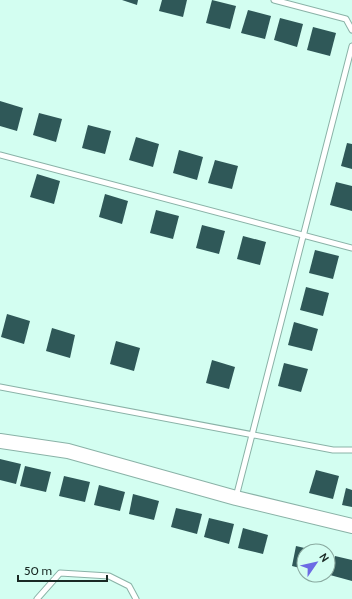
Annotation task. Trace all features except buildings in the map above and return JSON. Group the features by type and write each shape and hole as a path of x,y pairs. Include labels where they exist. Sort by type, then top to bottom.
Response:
{"street":[{"path":"0,441 68,451 236,498 352,526"}],"lane":[{"path":"274,0 346,19 352,30"},
{"path":"236,498 302,235 352,46"},
{"path":"0,155 352,248"},
{"path":"0,386 333,450 352,450"},
{"path":"37,599 60,573 109,576 129,586 136,599"}]}
